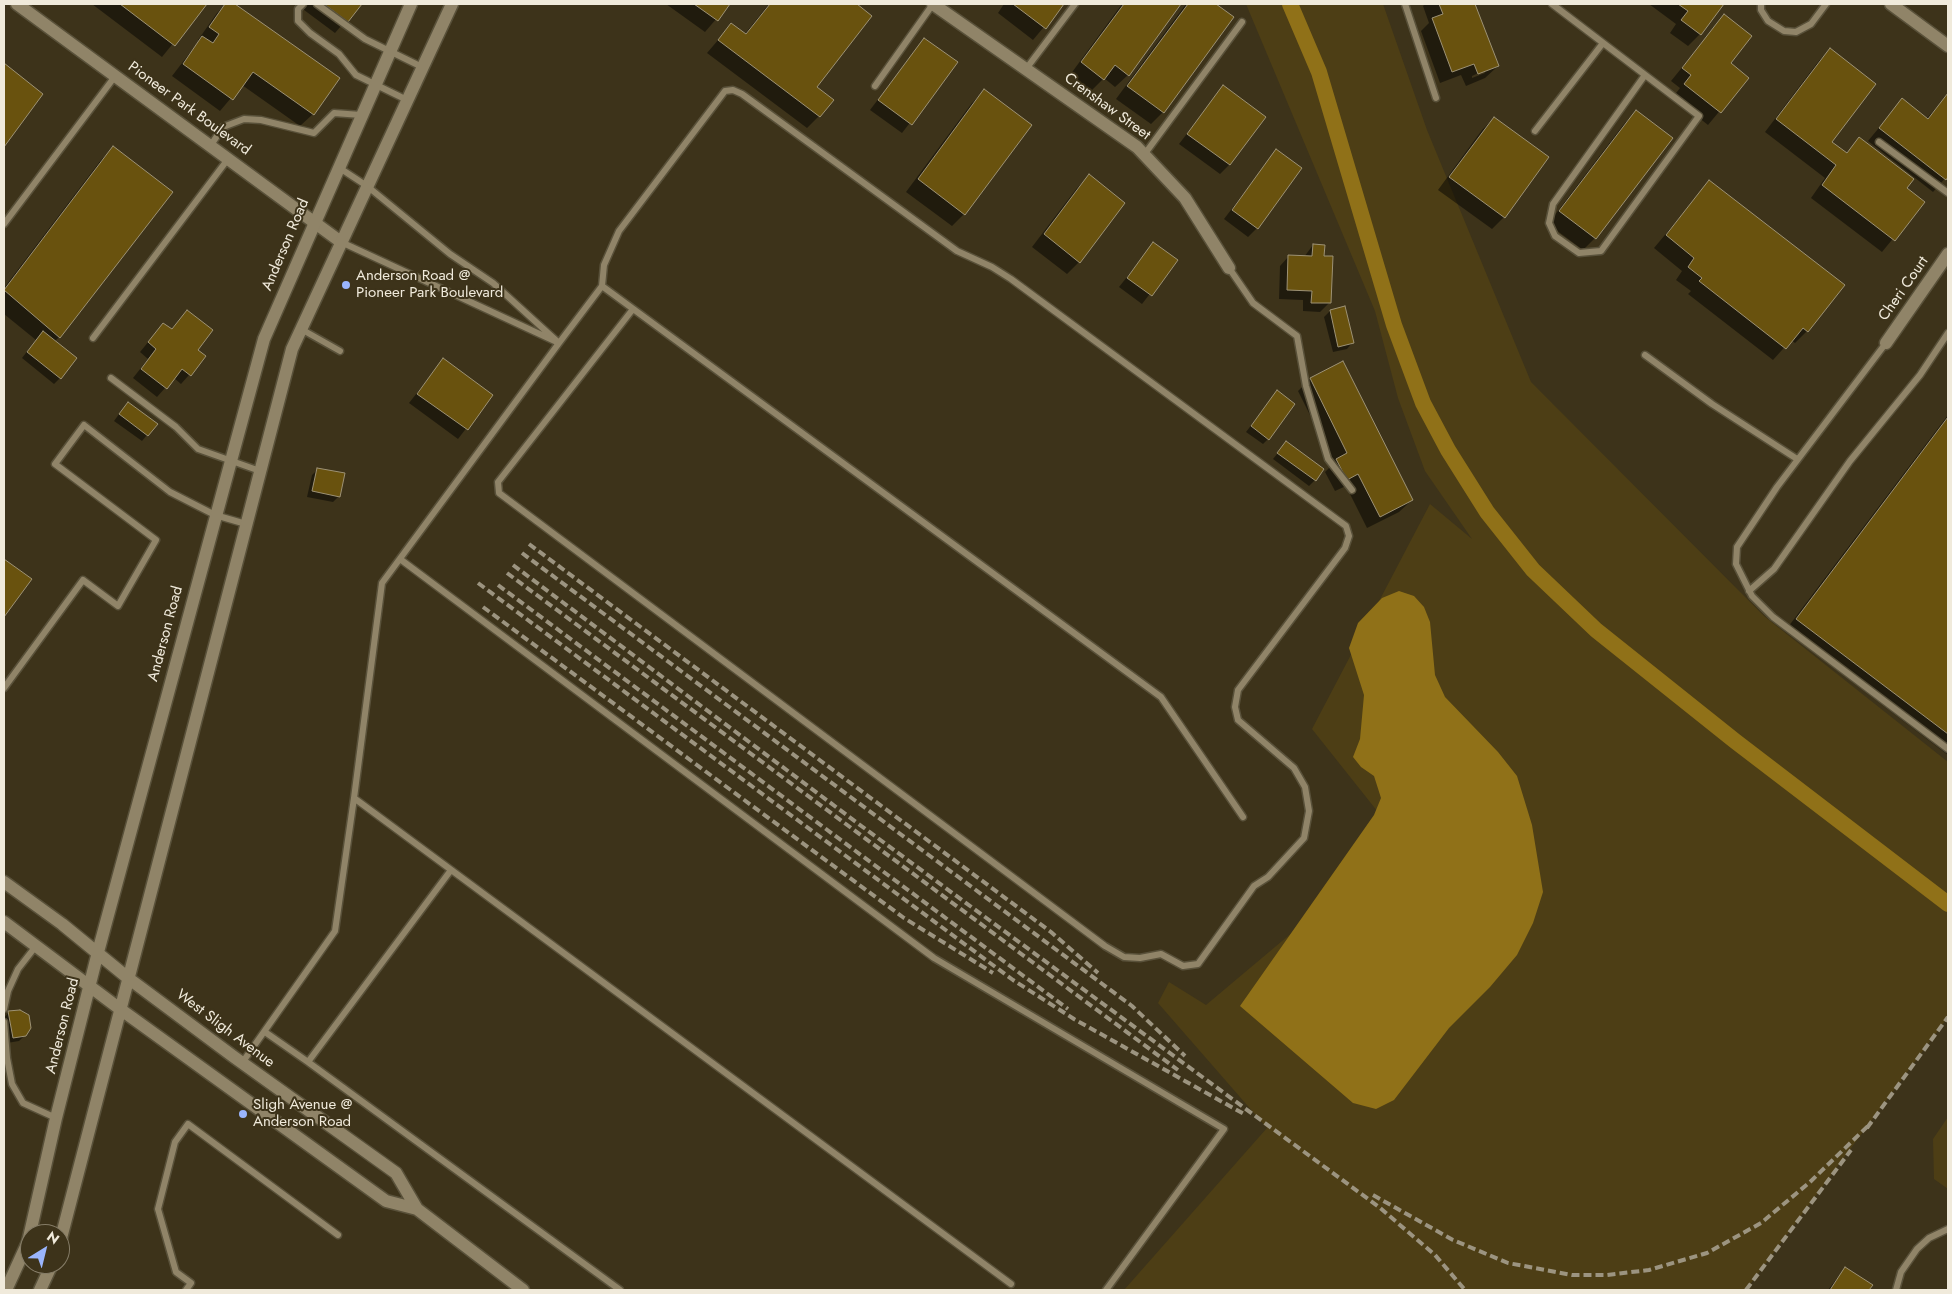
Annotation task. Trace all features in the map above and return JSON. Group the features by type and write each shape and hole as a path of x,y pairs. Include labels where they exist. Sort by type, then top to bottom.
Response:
{"main road":[{"name":"Pioneer Park Boulevard","path":"17,4 341,242"},
{"name":"Anderson Road","path":"6,1290 28,1242 56,1118 98,952 264,339 411,4"},
{"path":"65,1224 292,349 452,4"},
{"name":"Crenshaw Street","path":"933,4 1137,147 1185,198 1229,268"},
{"path":"1890,4 1948,46"},
{"name":"Cheri Court","path":"1886,343 1948,256"},
{"name":"West Sligh Avenue","path":"4,882 242,1063 396,1173 417,1209 523,1290"},
{"name":"West Sligh Avenue","path":"4,922 120,1009 386,1201 417,1209"},
{"path":"40,1290 47,1274"}],"lane":[{"path":"303,4 298,10 298,21 339,54 356,75 407,100"},
{"path":"317,4 365,38 422,67"},
{"path":"875,86 933,4"},
{"path":"1026,69 1075,4"},
{"path":"1405,4 1436,98"},
{"path":"1552,4 1699,116 1601,250 1591,253 1579,253 1555,236 1549,222 1553,204 1645,75"},
{"path":"1761,4 1761,10 1768,21 1784,31 1796,32 1811,24 1826,4"},
{"path":"1144,155 1242,22"},
{"path":"1535,131 1603,43"},
{"path":"4,224 116,75"},
{"path":"242,1063 335,931 382,583 602,286 604,265 619,231 725,91 734,90 749,99 957,251 1010,279 1346,526 1349,536 1345,548 1238,690 1235,707 1238,720 1294,768 1305,787 1309,811 1304,838 1268,877 1254,886 1198,964 1183,966 1161,954 1140,958 1124,957 1105,946 499,494 498,482 633,309"},
{"path":"211,145 223,128 244,119 260,120 314,133 334,113 361,115"},
{"path":"1879,142 1948,193"},
{"path":"93,338 229,158"},
{"path":"338,167 367,186 450,254 492,283 559,343"},
{"path":"341,242 559,343"},
{"path":"1229,268 1253,303 1297,336 1306,386 1328,459 1352,490"},
{"path":"602,286 1162,697 1243,816"},
{"path":"301,329 340,351"},
{"path":"1749,592 1774,568 1850,461 1920,375 1948,333"},
{"path":"1886,343 1797,459 1737,547 1736,564 1749,592 1773,617 1948,749"},
{"path":"1645,355 1712,404 1797,459"},
{"path":"111,378 176,427 198,450 260,471"},
{"path":"4,688 83,580 118,606 156,540 55,464 84,426 170,492 215,515 246,524"},
{"path":"400,559 934,958 1224,1129 1106,1290"},
{"path":"354,798 1011,1284"},
{"path":"308,1062 451,870"},
{"path":"4,1008 8,991 18,969 36,946"},
{"path":"4,1022 7,1058 12,1084 22,1103 56,1118"},
{"path":"265,1032 620,1290"},
{"path":"186,1290 191,1283 176,1272 158,1208 176,1142 188,1124 338,1235"},
{"path":"1896,1290 1901,1272 1917,1248 1929,1238 1948,1229"}],"shaded area":[{"path":"1246,4 1383,4 1427,130 1531,382 1764,616 1948,762 1948,1017 1746,1290 1124,1290 1267,1128 1158,1003 1169,982 1206,1005 1401,841 1312,729 1430,504 1472,539 1425,471 1398,398 1375,311"},
{"path":"1399,591 1414,596 1424,607 1430,622 1435,675 1445,697 1498,752 1517,776 1532,825 1543,892 1533,923 1517,955 1490,987 1449,1028 1394,1100 1376,1109 1353,1103 1240,1006 1374,815 1381,798 1374,776 1361,767 1353,757 1360,739 1364,695 1349,648 1358,623 1382,598"},
{"path":"1948,1117 1948,1189 1934,1179 1933,1139"}],"building":[{"path":"120,4 207,4 175,46"},
{"path":"225,4 235,4 340,78 314,115 253,72 233,100 183,64 202,36 213,43 219,34 209,27"},
{"path":"324,4 362,4 348,22"},
{"path":"694,4 730,4 718,21"},
{"path":"770,4 857,4 872,16 817,87 834,100 820,117 718,40 731,23 746,34"},
{"path":"1013,4 1064,4 1046,29"},
{"path":"1124,4 1181,4 1129,76 1115,65 1104,80 1081,62"},
{"path":"1188,4 1216,4 1234,17 1164,113 1127,86"},
{"path":"1439,4 1475,4 1499,66 1478,74 1474,64 1452,72 1432,18 1443,14"},
{"path":"1678,4 1724,4 1701,35 1681,20 1688,11"},
{"path":"1724,14 1752,36 1731,63 1749,78 1721,113 1684,84 1691,75 1682,68"},
{"path":"924,38 958,62 912,125 878,100"},
{"path":"1830,48 1876,84 1832,142 1847,153 1859,137 1914,179 1907,188 1925,202 1895,241 1822,185 1836,165 1776,119"},
{"path":"4,63 43,94 4,147"},
{"path":"1223,85 1266,117 1230,165 1187,134"},
{"path":"984,89 1032,125 965,215 918,179"},
{"path":"1948,93 1948,177 1946,180 1879,128 1902,98 1928,119"},
{"path":"1636,110 1673,138 1596,239 1559,211"},
{"path":"1494,117 1549,157 1505,218 1449,177"},
{"path":"113,146 173,192 60,338 4,290"},
{"path":"1276,149 1302,168 1258,229 1232,210"},
{"path":"1089,174 1125,203 1080,263 1044,234"},
{"path":"1709,180 1845,285 1808,332 1803,328 1786,349 1699,281 1702,278 1688,267 1694,258 1666,235"},
{"path":"1153,242 1178,260 1152,296 1127,278"},
{"path":"1313,244 1325,245 1324,256 1333,256 1331,303 1311,303 1312,291 1287,290 1288,255 1312,256"},
{"path":"1345,306 1354,343 1338,347 1330,310"},
{"path":"187,310 213,330 198,350 206,356 191,376 182,369 167,389 141,369 156,349 148,342 163,323 172,329"},
{"path":"43,331 77,358 61,379 27,352"},
{"path":"443,358 493,395 468,430 417,394"},
{"path":"1343,361 1413,500 1380,517 1358,474 1347,480 1336,459 1347,453 1310,378"},
{"path":"1277,390 1295,404 1269,440 1251,426"},
{"path":"128,402 158,424 148,436 119,414"},
{"path":"1948,417 1948,734 1796,619"},
{"path":"1286,441 1324,469 1316,481 1277,453"},
{"path":"317,468 345,473 340,497 312,491"},
{"path":"4,559 32,579 4,617"},
{"path":"20,1010 29,1015 31,1028 26,1036 13,1038 8,1011"},
{"path":"1845,1267 1873,1285 1869,1290 1830,1290"}],"waterway":[{"path":"1290,4 1319,72 1394,325 1423,403 1448,450 1487,512 1533,570 1596,630 1735,741 1948,904"}],"railway":[{"path":"529,544 1051,932 1098,973"},
{"path":"522,553 1132,1006 1185,1056"},
{"path":"513,565 856,822 1379,1207 1435,1255 1465,1290"},
{"path":"507,573 1178,1070"},
{"path":"478,583 1013,980 1074,1019 1244,1114"},
{"path":"498,585 1068,1009"},
{"path":"483,607 904,918 993,973"},
{"path":"1867,1128 1948,1017"},
{"path":"1373,1195 1453,1240 1508,1263 1572,1275 1607,1275 1649,1270 1707,1253 1761,1223 1810,1182 1871,1123"},
{"path":"1746,1290 1851,1150"}],"place":[{"name":"Anderson Road @ Pioneer Park Boulevard","path":"346,285"},
{"name":"Sligh Avenue @ Anderson Road","path":"243,1114"}]}
